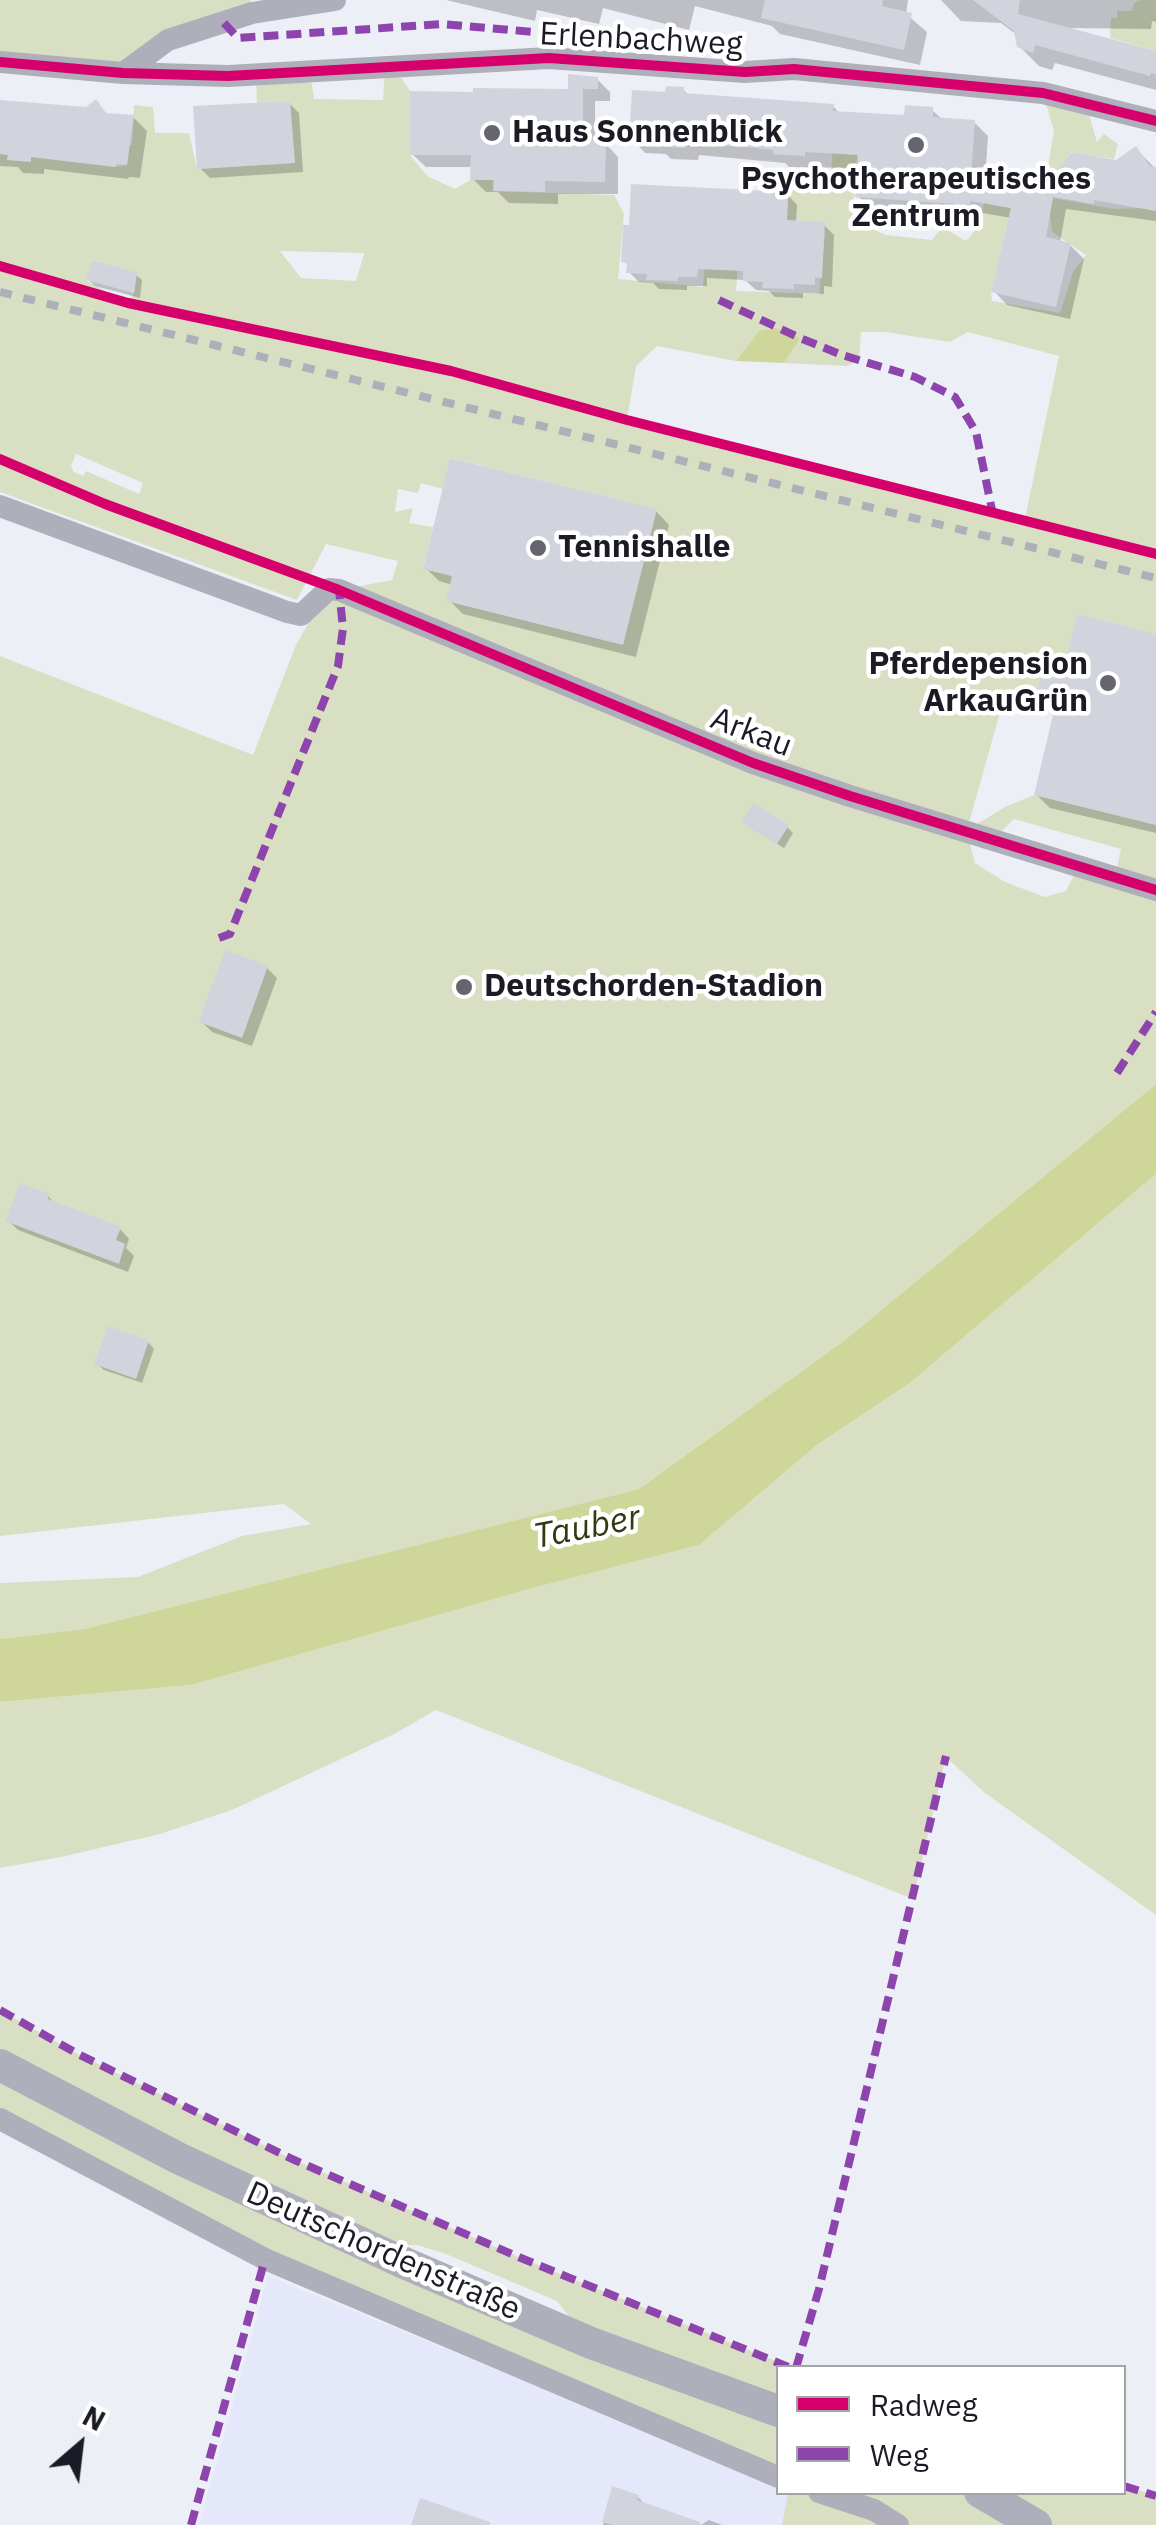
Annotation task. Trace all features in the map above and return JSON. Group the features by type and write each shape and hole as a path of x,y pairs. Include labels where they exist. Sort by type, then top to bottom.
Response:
{"street":[{"path":"124,73 168,40 252,13 334,0"},
{"name":"Erlenbachweg","path":"0,62 124,73 228,76 549,58 745,72 794,69 1044,93 1156,121"},
{"name":"Arkau","path":"0,506 301,615 329,589 339,590 753,763 1156,890"},
{"name":"Deutschordenstraße","path":"0,2065 178,2158 402,2262 591,2343 776,2410"},
{"path":"0,2119 265,2259 776,2476"},
{"path":"828,2495 874,2510 898,2525"},
{"path":"985,2495 1036,2525"}],"shaded area":[{"path":"0,0 251,0 252,13 123,73 0,62"},
{"path":"1156,0 1156,51 1110,38 1111,18 1117,18 1117,11 1132,11 1134,3"},
{"path":"394,67 410,91 410,155 427,176 455,189 470,180 493,180 494,191 614,195 624,214 618,279 703,287 708,222 741,223 736,291 819,294 825,231 787,220 789,183 831,184 833,125 860,122 852,220 886,235 932,240 942,227 966,241 978,227 984,203 1011,208 992,301 1060,313 1073,272 1086,255 1052,232 1053,198 1115,209 1156,211 1156,634 1077,615 1064,668 1045,665 1035,694 1006,691 967,830 1034,795 1156,825 1156,1084 845,1340 639,1489 84,1629 0,1639 0,1583 138,1577 242,1536 311,1524 284,1504 0,1536 0,656 253,755 296,645 313,615 339,590 392,580 398,561 326,544 297,600 0,492 0,154 8,155 7,159 31,161 31,157 127,165 134,105 153,107 155,133 189,133 197,169 294,163 290,101 257,103 256,75 310,72 314,99 383,100 385,68","holes":["280,251 364,254 356,281 301,278","92,260 137,272 128,303 87,281","759,331 799,338 784,363 847,366 859,361 861,332 950,342 968,332 1059,356 1025,518 944,502 854,475 627,419 636,366 657,346 736,361","76,454 143,483 139,494 86,471 83,476 71,466","451,458 656,509 623,644 423,568 433,527 409,523 413,508 395,512 398,489 418,493 421,483 443,489","1014,819 1121,849 1115,877 1074,875 1066,891 1045,897 1005,882 975,863 967,832 992,841"]},
{"path":"1043,93 1086,104 1097,142 1104,134 1118,144 1114,159 1071,152 1068,170 1059,169 1044,189 1054,131"},
{"path":"1156,1174 1156,1915 985,1793 946,1757 913,1899 436,1710 394,1734 232,1810 160,1834 0,1868 0,1702 191,1685 699,1545 817,1445 910,1383"},
{"path":"0,2010 78,2054 292,2159 521,2258 786,2365 776,2365 776,2476 265,2259 0,2119","holes":["366,2245 417,2245 557,2301 589,2342"]},
{"path":"268,2276 776,2484 776,2495 796,2495 789,2525 199,2525"},
{"path":"1126,2487 1156,2496 1156,2525 782,2525 788,2495 1126,2495"}],"water":[{"path":"776,328 800,338 784,363 736,361 759,331"},
{"name":"Tauber","path":"1156,1084 1156,1174 910,1383 817,1445 699,1545 191,1685 0,1702 0,1639 84,1629 639,1489 845,1340"}],"building":[{"path":"765,0 883,0 882,6 912,13 904,50 761,18"},
{"path":"973,0 1020,0 1018,14 1156,51 1156,74 1150,76 1035,45 1033,53 1017,47 1014,31"},
{"name":"Haus Sonnenblick","path":"568,74 598,77 598,89 583,89 583,141 606,141 605,182 545,181 545,192 493,191 494,180 470,180 471,155 410,155 410,91 568,89"},
{"path":"666,86 684,87 684,93 834,104 833,111 904,115 905,105 933,107 933,117 975,120 971,176 1044,189 1072,152 1116,160 1136,146 1150,166 1156,167 1156,211 1053,197 1046,237 1071,243 1056,307 991,292 1011,208 970,201 970,205 855,197 858,155 773,154 773,150 748,147 686,143 685,148 629,140 632,90 665,92"},
{"path":"96,99 106,113 134,115 127,165 31,157 31,162 7,160 8,155 0,154 0,100 86,107"},
{"path":"290,101 295,163 197,169 193,106"},
{"path":"631,184 788,192 787,220 825,222 822,278 815,277 815,285 794,284 794,289 762,288 763,282 743,281 743,271 698,269 697,277 678,277 678,281 646,280 647,274 626,273 627,263 621,262 623,225 629,225"},
{"path":"92,260 137,272 134,293 86,280"},
{"name":"Tennishalle","path":"450,458 657,509 623,645 446,601 452,576 423,569"},
{"path":"1077,614 1156,634 1156,825 1034,795 1057,698 1035,694 1045,665 1064,668"},
{"path":"753,803 789,825 777,844 741,822"},
{"path":"225,950 268,966 242,1038 199,1022"},
{"path":"20,1183 49,1194 48,1199 121,1227 116,1240 125,1244 119,1264 5,1221"},
{"path":"108,1326 149,1340 136,1379 94,1364"},
{"path":"612,2486 639,2495 637,2500 700,2522 700,2525 602,2522"},
{"path":"420,2498 490,2522 490,2525 411,2525"}],"railway":[{"path":"0,292 1156,578"}],"marked path":[{"path":"224,23 238,38 442,24 546,33"},
{"path":"719,300 800,338 915,377 955,397 976,432 992,510"},
{"path":"219,938 230,934 338,666 343,628 336,589"},
{"path":"1117,1073 1156,1012"},
{"path":"797,2365 819,2289 946,1756"},
{"path":"0,2010 78,2054 292,2159 784,2365"},
{"path":"191,2525 265,2259"},
{"path":"1126,2487 1156,2496"}],"cycle path":[{"path":"0,62 123,73 228,76 549,58 745,72 794,69 1043,93 1156,121"},
{"path":"0,266 128,303 451,371 627,420 1156,554"},
{"path":"0,459 105,504 339,590 753,763 1156,890"}],"place":[{"name":"Haus Sonnenblick","path":"492,133"},
{"name":"Psychotherapeutisches Zentrum","path":"916,145"},
{"name":"Tennishalle","path":"538,548"},
{"name":"Pferdepension ArkauGrün","path":"1108,683"},
{"name":"Deutschorden-Stadion","path":"464,987"}]}
